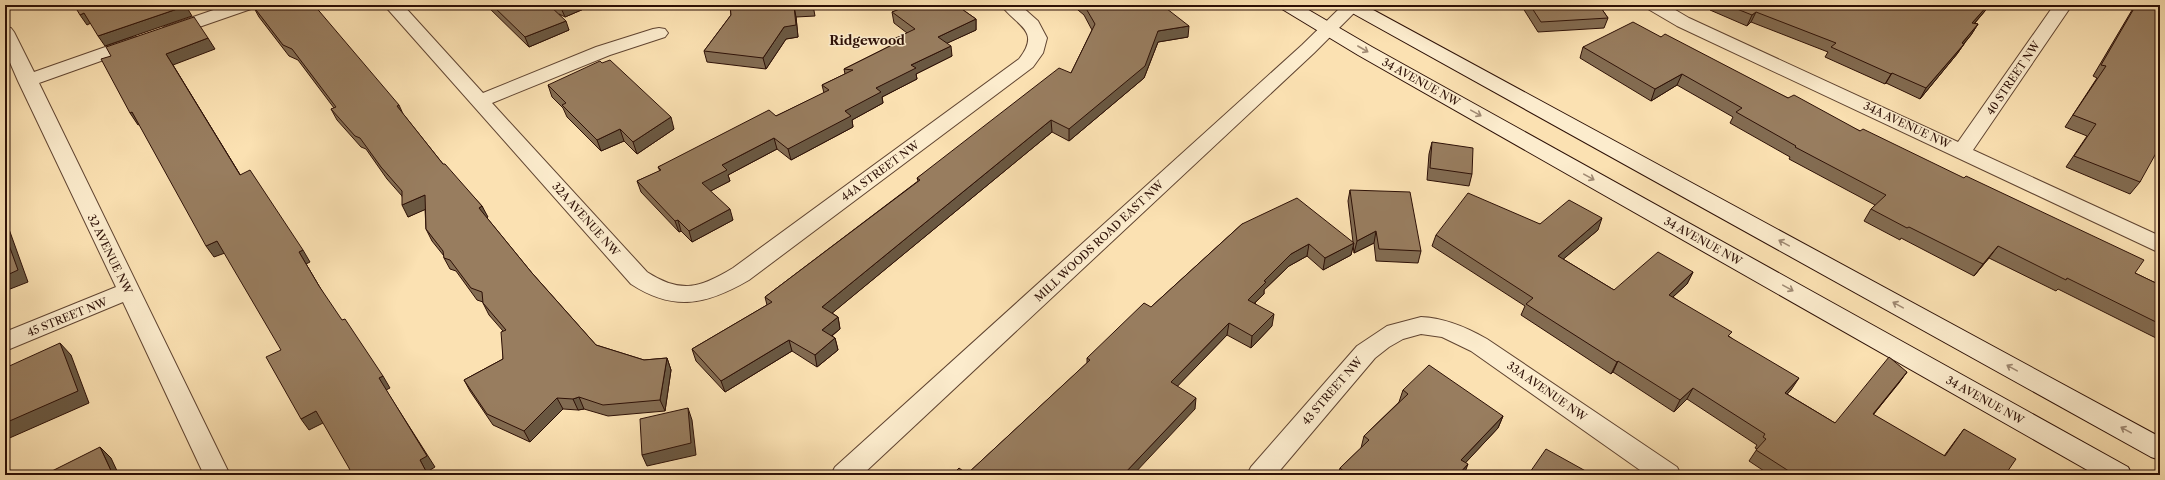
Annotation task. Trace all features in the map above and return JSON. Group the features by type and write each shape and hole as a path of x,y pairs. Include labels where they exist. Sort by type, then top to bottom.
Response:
{"street":[{"path":"27,81 245,5"},
{"name":"32A AVENUE NW","path":"393,5 639,278 664,293 695,294 713,290"},
{"name":"44A STREET NW","path":"713,290 741,274 1026,63 1034,54 1039,43 1035,28 1010,5"},
{"name":"34 AVENUE NW","path":"1288,5 1329,30 2119,475"},
{"path":"1352,5 2160,449"},
{"name":"MILL WOODS ROAD EAST NW","path":"844,475 1329,30 1352,5"},
{"name":"34A AVENUE NW","path":"1654,5 1683,22 1962,151 2160,245"},
{"name":"40 STREET NW","path":"1962,151 2063,5"},
{"name":"32 AVENUE NW","path":"5,32 27,81 217,475"},
{"path":"480,101 603,51 659,33"},
{"name":"45 STREET NW","path":"5,342 128,292"},
{"name":"43 STREET NW","path":"1260,475 1366,352 1381,340 1398,330 1418,325"},
{"name":"33A AVENUE NW","path":"1418,325 1434,326 1452,330 1479,345 1668,475"}],"building":[{"path":"74,5 186,6 98,36 84,13 80,15"},
{"path":"314,5 399,105 397,106 443,164 445,164 482,206 479,208 532,273 596,345 644,360 667,358 660,400 603,405 579,397 573,399 557,398 524,431 487,414 464,380 503,359 501,332 506,330 483,303 482,292 471,288 450,260 444,258 443,251 426,229 425,195 402,205 402,191 381,167 360,138 355,136 331,109 336,107 292,49 283,45 253,6"},
{"path":"492,5 549,5 566,21 525,37"},
{"path":"556,5 568,5 561,8"},
{"path":"730,5 804,5 794,6 796,25 784,27 763,58 704,51 731,15"},
{"path":"903,5 956,5 976,19 938,37 951,46 911,65 916,68 876,88 881,92 845,111 851,116 788,149 774,138 722,165 727,170 702,183 730,209 689,231 678,220 675,221 637,181 661,170 658,167 769,110 776,116 829,90 822,85 853,70 844,69 898,42 894,39 915,29 892,12 905,7"},
{"path":"1084,5 1162,5 1189,26 1158,31 1145,66 1069,129 1051,120 822,307 838,317 822,330 835,338 815,355 789,340 721,381 692,349 772,302 765,297 920,180 917,178 1059,68 1071,73 1095,24"},
{"path":"1530,5 1599,5 1608,18 1541,22"},
{"path":"1727,5 1988,5 1972,23 1978,24 1962,43 1964,44 1926,88 1831,47 1836,43 1756,12 1752,15"},
{"path":"2136,5 2160,5 2160,146 2140,182 2074,156 2096,124 2073,115 2106,66 2101,65"},
{"path":"194,17 208,38 166,54 240,175 250,170 303,250 299,252 319,286 342,320 345,319 383,376 379,378 427,456 420,460 428,475 352,475 316,411 301,419 266,357 281,350 217,241 206,246 101,59 111,56 106,47"},
{"path":"1633,22 1661,37 1665,34 1788,98 1794,95 1860,131 1863,129 1964,178 1966,176 2144,260 2135,273 2160,285 2160,324 1998,246 1983,264 1909,227 1907,228 1871,209 1886,195 1795,147 1796,146 1736,112 1742,108 1682,74 1655,89 1583,47"},
{"path":"610,60 671,117 633,142 620,129 597,140 562,105 566,103 548,85 600,61 602,63"},
{"path":"1432,142 1473,148 1472,174 1430,168"},
{"path":"1350,190 1410,192 1421,251 1379,249 1376,231 1357,241"},
{"path":"1468,193 1540,224 1569,200 1602,218 1558,256 1614,290 1658,252 1693,272 1669,295 1732,332 1728,336 1799,378 1785,393 1835,423 1889,357 1907,372 1873,414 1945,456 1964,429 2016,459 2005,475 1795,475 1756,450 1766,439 1763,437 1765,434 1693,388 1680,400 1618,361 1617,362 1526,304 1533,298 1436,235"},
{"path":"1297,198 1354,243 1325,258 1309,244 1291,254 1264,281 1266,282 1248,300 1274,314 1252,336 1229,323 1171,382 1196,398 1123,475 952,475 959,468 967,474 1090,360 1087,358 1144,303 1151,307 1242,224"},
{"path":"5,234 18,270 5,276"},
{"path":"60,343 78,391 5,423 5,368"},
{"path":"1429,365 1503,416 1461,460 1468,464 1458,475 1348,475 1340,468 1369,440 1364,436 1408,394 1403,390"},
{"path":"688,408 691,443 642,455 640,419"},
{"path":"100,447 113,475 44,475"},
{"path":"1546,449 1591,474 1528,475"}],"district":[{"name":"Ridgewood","path":"867,40"}]}
